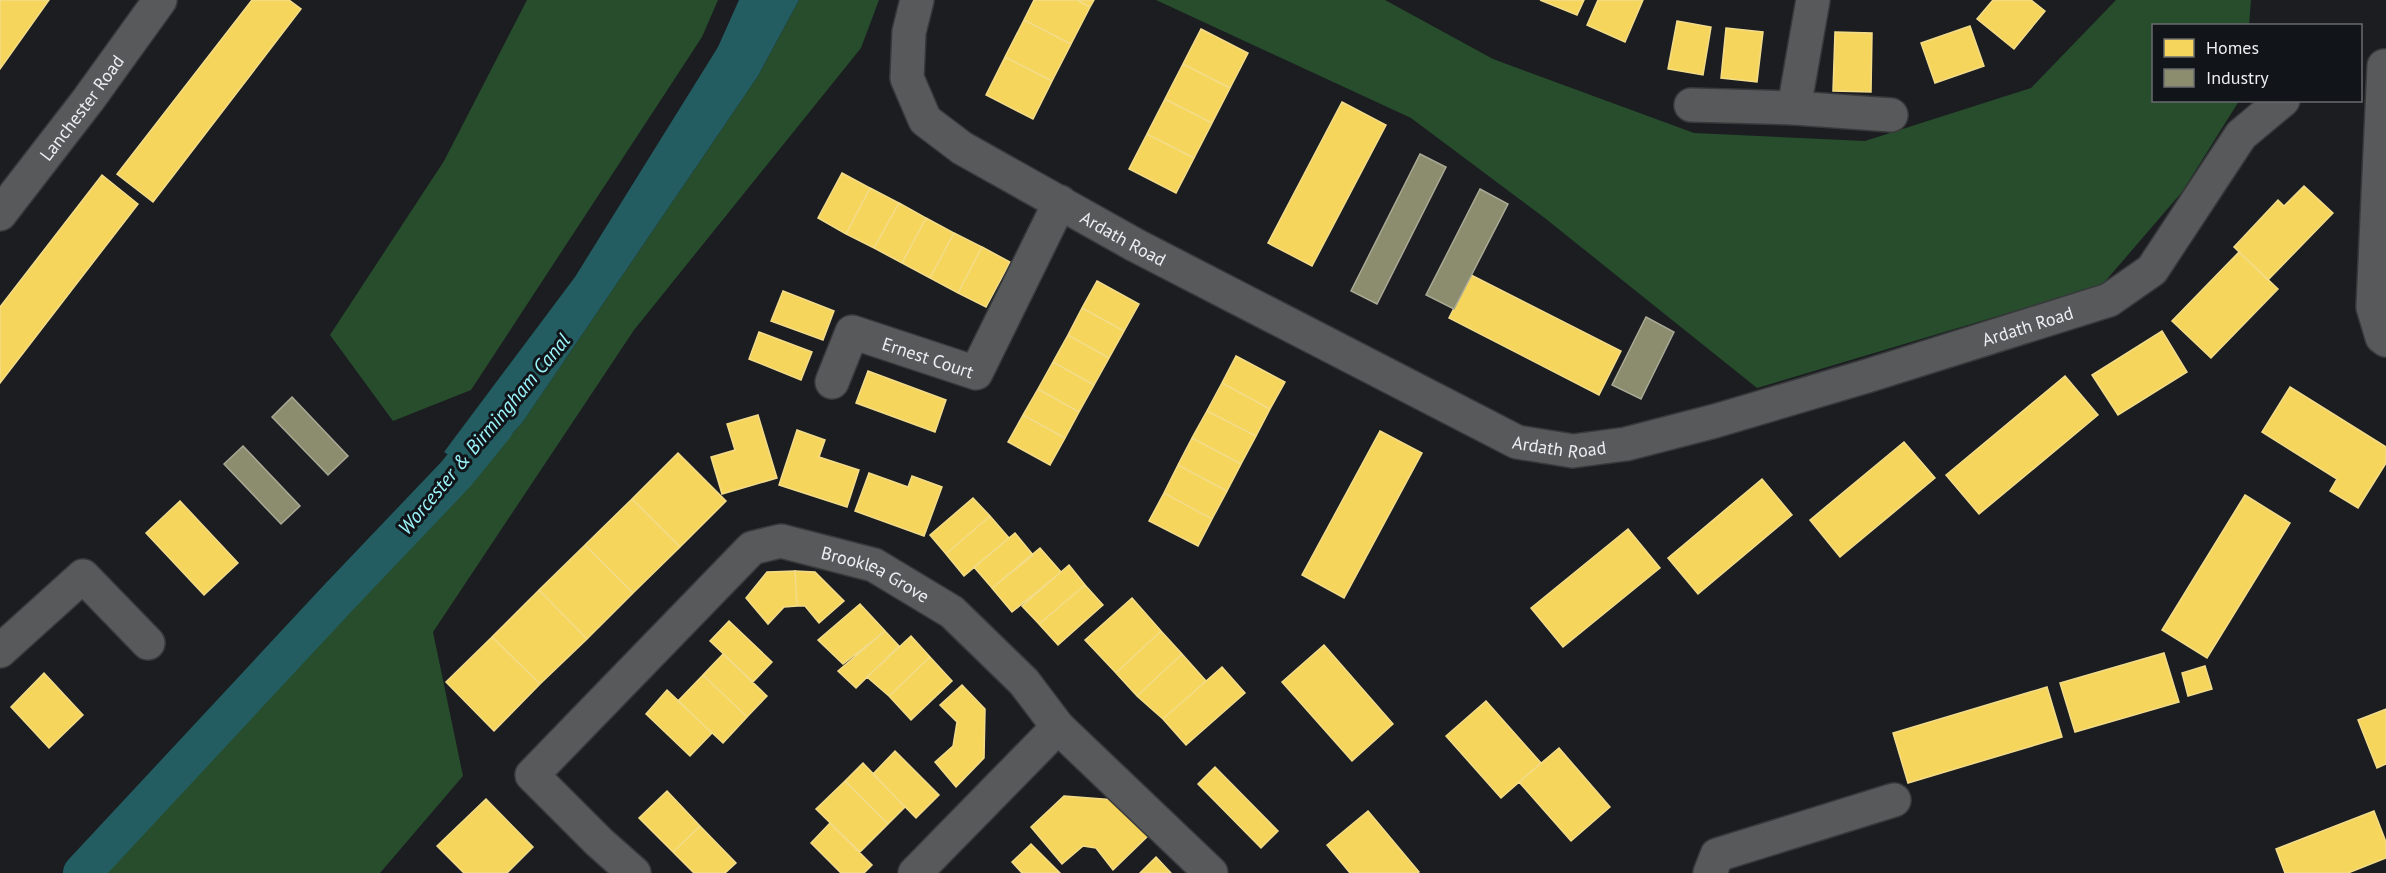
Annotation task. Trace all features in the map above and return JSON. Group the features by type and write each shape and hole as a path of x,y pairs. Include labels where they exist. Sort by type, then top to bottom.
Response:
{"street":[{"name":"Lanchester Road","path":"0,214 88,100 160,0"},
{"name":"Ardath Road","path":"917,0 909,32 907,78 925,120 962,148 1135,245 1517,442 1573,451 1626,444 1715,421 2109,300 2152,270 2241,135 2281,102"},
{"path":"1794,108 1813,0"},
{"path":"2377,67 2373,307 2382,338 2386,340"},
{"path":"1691,105 1794,108 1891,115"},
{"name":"Ernest Court","path":"832,382 852,332 976,373 1060,202"},
{"name":"Brooklea Grove","path":"634,873 599,842 532,775 752,548 781,541 874,566 952,612 1024,682 1058,727 1211,873"},
{"path":"0,651 83,576 148,643"},
{"path":"915,873 1058,727"},
{"path":"1710,873 1717,855 1894,800"}],"green space":[{"path":"527,0 718,0 702,37 471,390 393,421 330,335 444,161"},
{"path":"799,0 879,0 861,48 634,330 433,632 463,776 380,873 105,873 522,423 758,76"},
{"path":"1156,0 1385,0 1493,59 1694,133 1865,141 2031,88 2116,0 2251,0 2249,24 2152,24 2152,102 2238,102 2182,192 2102,285 1757,388 1546,219 1411,118"}],"water":[{"path":"739,0 799,0 758,76 522,423 476,472 444,452 575,277 718,47"}],"building: Homes":[{"path":"0,0 49,0 0,69"},
{"path":"252,0 289,0 301,9 153,202 117,174"},
{"path":"1034,0 1077,0 1090,7 1071,44 1024,20"},
{"path":"1077,0 1094,0 1090,7"},
{"path":"1540,0 1584,0 1577,15"},
{"path":"1598,0 1643,0 1625,42 1587,25"},
{"path":"1993,0 2031,0 2045,11 2014,49 1977,19"},
{"path":"1024,20 1071,44 1052,81 1005,57"},
{"path":"1677,21 1711,27 1703,75 1668,69"},
{"path":"1970,26 1984,66 1935,83 1921,43"},
{"path":"1726,28 1763,32 1757,82 1721,78"},
{"path":"1201,29 1248,53 1230,88 1183,64"},
{"path":"1835,32 1872,33 1871,92 1833,91"},
{"path":"1005,57 1052,81 1033,119 986,95"},
{"path":"1183,64 1230,88 1212,123 1165,99"},
{"path":"1165,99 1212,123 1194,158 1147,134"},
{"path":"1342,102 1386,125 1312,266 1268,243"},
{"path":"1147,134 1194,158 1176,193 1129,169"},
{"path":"842,173 870,188 846,234 818,218"},
{"path":"102,175 138,204 0,383 0,307"},
{"path":"2304,186 2333,213 2268,280 2234,247 2278,200 2284,206"},
{"path":"870,188 899,203 874,248 846,234"},
{"path":"899,203 926,218 902,263 874,248"},
{"path":"926,218 954,233 930,278 902,263"},
{"path":"954,233 982,247 958,293 930,278"},
{"path":"982,247 1010,262 986,307 958,293"},
{"path":"2239,252 2278,289 2211,358 2172,321"},
{"path":"1471,275 1621,351 1599,395 1449,318"},
{"path":"1097,281 1139,304 1124,331 1082,308"},
{"path":"783,291 834,311 823,340 771,321"},
{"path":"1082,308 1124,331 1109,358 1068,335"},
{"path":"2162,331 2187,372 2118,415 2092,375"},
{"path":"759,332 812,352 801,380 749,359"},
{"path":"1068,335 1109,358 1094,385 1053,362"},
{"path":"1236,356 1285,382 1270,409 1222,383"},
{"path":"1053,362 1094,385 1079,412 1038,389"},
{"path":"868,371 946,400 935,432 856,403"},
{"path":"2065,376 2098,415 1979,514 1946,475"},
{"path":"1222,383 1270,409 1256,436 1207,411"},
{"path":"2290,387 2386,447 2386,463 2358,508 2330,491 2337,479 2262,432"},
{"path":"1038,389 1079,412 1065,438 1023,415"},
{"path":"1207,411 1256,436 1241,464 1192,438"},
{"path":"758,415 777,478 722,494 711,457 735,450 727,424"},
{"path":"1023,415 1065,438 1050,465 1008,442"},
{"path":"797,430 825,440 819,457 859,470 847,507 779,485"},
{"path":"1380,431 1422,453 1344,598 1302,575"},
{"path":"1192,438 1241,464 1227,491 1178,465"},
{"path":"1904,442 1935,478 1840,557 1810,520"},
{"path":"678,453 726,501 680,547 632,499"},
{"path":"1178,465 1227,491 1212,519 1164,493"},
{"path":"869,473 908,487 912,476 942,487 924,536 855,511"},
{"path":"1762,479 1792,515 1698,594 1668,558"},
{"path":"1164,493 1212,519 1198,546 1149,521"},
{"path":"2245,495 2290,523 2207,658 2162,630"},
{"path":"973,498 990,516 946,554 930,535"},
{"path":"632,499 680,547 633,593 585,545"},
{"path":"180,501 238,563 204,595 146,533"},
{"path":"990,516 1009,538 964,576 946,554"},
{"path":"1628,529 1660,568 1563,647 1531,608"},
{"path":"1015,533 1033,555 992,588 974,567"},
{"path":"585,545 633,593 587,639 539,590"},
{"path":"1040,548 1061,572 1012,612 992,588"},
{"path":"1069,565 1085,585 1039,624 1022,606"},
{"path":"795,571 797,606 784,607 768,624 746,598 767,572"},
{"path":"795,571 815,572 844,601 819,623 805,606 797,606"},
{"path":"1085,585 1103,605 1058,645 1039,624"},
{"path":"539,590 587,639 540,684 492,637"},
{"path":"1132,598 1161,631 1116,673 1085,640"},
{"path":"860,604 885,631 843,664 818,640"},
{"path":"729,621 772,662 753,682 710,641"},
{"path":"885,631 899,646 856,688 838,671"},
{"path":"1161,631 1182,654 1137,696 1116,673"},
{"path":"911,636 930,657 889,696 867,677"},
{"path":"492,637 540,684 494,731 446,682"},
{"path":"1324,645 1393,724 1352,761 1282,682"},
{"path":"2164,653 2179,702 2075,732 2060,683"},
{"path":"723,654 767,696 747,717 703,675"},
{"path":"1182,654 1206,681 1163,719 1137,696"},
{"path":"930,657 952,681 911,720 889,696"},
{"path":"2205,666 2212,689 2188,696 2182,673"},
{"path":"1222,667 1245,693 1186,745 1163,719"},
{"path":"44,673 83,715 49,748 11,707"},
{"path":"703,675 747,717 723,743 678,701"},
{"path":"962,685 985,709 984,758 956,787 935,762 953,746 957,722 940,705"},
{"path":"2047,687 2062,737 1908,783 1893,733"},
{"path":"667,690 712,733 690,756 646,714"},
{"path":"1486,701 1541,763 1501,798 1446,736"},
{"path":"2386,709 2386,764 2377,768 2358,720"},
{"path":"1559,748 1610,807 1571,841 1519,782"},
{"path":"895,751 939,795 916,818 873,774"},
{"path":"863,763 905,807 888,824 845,781"},
{"path":"1215,767 1278,831 1261,848 1198,784"},
{"path":"845,781 888,824 860,852 816,809"},
{"path":"667,791 700,826 673,852 639,818"},
{"path":"1064,796 1116,800 1151,833 1113,870 1096,848 1083,846 1062,864 1031,827"},
{"path":"486,799 533,847 507,873 464,873 437,846"},
{"path":"1368,811 1418,873 1350,873 1327,845"},
{"path":"2374,811 2386,842 2386,858 2348,873 2285,873 2276,849"},
{"path":"830,823 872,865 864,873 841,873 811,843"},
{"path":"700,826 736,863 725,873 694,873 673,852"},
{"path":"1031,844 1060,873 1022,873 1012,862"},
{"path":"1156,857 1171,873 1140,873"}],"building: Industry":[{"path":"1420,154 1446,167 1377,304 1351,291"},
{"path":"1480,189 1508,204 1454,309 1426,295"},
{"path":"1646,317 1674,332 1641,399 1612,385"},
{"path":"292,397 348,456 328,475 272,417"},
{"path":"243,446 300,506 281,524 224,464"}],"waterway":[{"name":"Worcester & Birmingham Canal","path":"82,873 456,474 495,426"}]}
